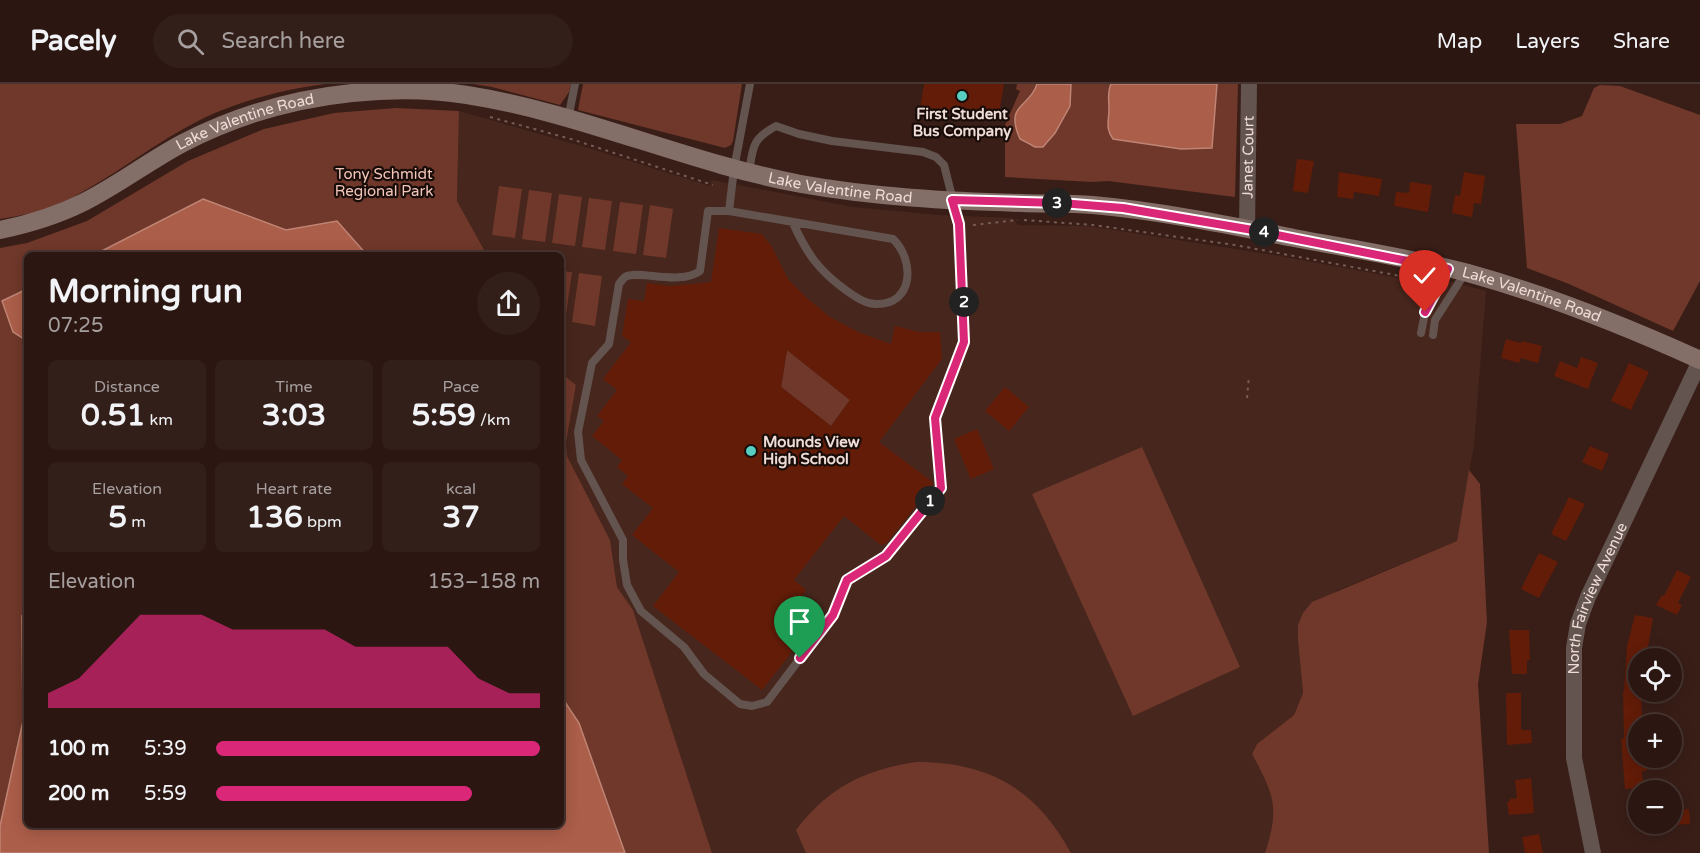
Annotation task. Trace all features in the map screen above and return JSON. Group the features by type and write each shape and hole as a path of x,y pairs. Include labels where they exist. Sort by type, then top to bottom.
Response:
{"street":[{"name":"Janet Court","path":"1247,229 1249,84"},
{"name":"Lake Valentine Road","path":"0,230 33,222 85,202 170,150 225,123 307,100 355,93 407,90 436,92 489,99 568,119 741,171 845,192 952,200 1094,205 1247,229 1452,274 1547,298 1607,320 1700,361"},
{"name":"North Fairview Avenue","path":"1593,853 1574,758 1574,648 1578,624 1588,597 1700,361"}],"lane":[{"path":"568,119 575,84"},
{"path":"741,171 750,84"},
{"path":"729,211 741,171 753,147 761,134 776,126 800,134 866,147 888,147 923,152 936,157 944,165 959,224 964,342 935,418 941,488 886,556 847,580 833,615 767,702 753,706 740,705 704,674 684,647 641,611 627,585 623,540 581,460 578,432 592,363 609,344 619,284 624,277 633,274 661,278 695,274 700,271 708,211 729,211 893,239 901,246 909,268 905,288 892,300 882,304 873,304 859,299 830,279 814,262 793,223"},
{"path":"1421,333 1425,312 1452,274"},
{"path":"1433,335 1435,320 1452,274"}],"path":[{"path":"484,115 713,185"},
{"path":"973,225 1019,220 1092,225 1235,245 1426,281 1452,274"},
{"path":"1246,398 1249,376"}],"shaded area":[{"path":"1037,84 1071,84 1070,106 1055,133 1043,147 1035,147 1020,139 1015,119 1020,107 1034,92"},
{"path":"1111,84 1217,84 1212,148 1181,149 1113,139 1108,124"},
{"path":"459,111 710,186 712,180 853,207 939,215 1013,218 1018,225 1088,226 1280,256 1426,283 1429,276 1486,291 1474,445 1457,541 1336,591 1298,625 1303,693 1294,715 1257,744 1252,754 1269,786 1274,803 1274,825 1265,853 712,853 633,611 617,587 610,540 567,456 566,443 576,385 564,375 564,252 485,252 457,201"},
{"path":"203,199 286,230 337,221 364,252 100,252"},
{"path":"24,290 24,339 13,332 2,301"},
{"path":"24,612 24,828 564,828 564,700 579,723 625,853 0,853 0,826 23,721 22,616"}],"green space":[{"path":"0,84 325,84 260,97 212,114 169,137 63,202 42,210 0,219"},
{"path":"473,84 571,84 569,92 560,105"},
{"path":"583,84 742,84 733,141 725,148 578,110"},
{"path":"1017,84 1037,84 1035,92 1022,104 1020,139 1030,145 1037,147 1048,143 1069,106 1071,84 1111,84 1109,124 1113,138 1181,149 1212,148 1217,84 1238,84 1235,197 1108,181 1005,177 1005,125 1020,91 1016,89"},
{"path":"1600,85 1620,86 1700,115 1700,281 1673,331 1569,284 1527,268 1516,124 1560,124 1582,116 1594,88"},
{"name":"Tony Schmidt Regional Park","path":"396,108 459,111 457,201 485,252 24,252 24,828 564,828 564,375 576,385 566,443 567,456 610,540 617,587 633,610 712,853 0,853 0,248 27,243 87,221 188,161 264,129 334,113"},
{"path":"499,186 522,189 515,238 492,235"},
{"path":"529,190 552,193 545,242 522,239"},
{"path":"559,194 582,197 575,246 552,243"},
{"path":"589,198 612,201 605,250 582,247"},
{"path":"620,202 643,205 636,254 613,251"},
{"path":"650,205 673,209 666,258 643,255"},
{"path":"564,271 572,272 564,322"},
{"path":"579,273 602,276 595,326 572,322"},
{"path":"787,350 850,400 831,426 781,387"},
{"path":"1142,447 1240,667 1133,716 1032,494"},
{"path":"1469,470 1480,484 1487,622 1478,684 1489,853 1265,853 1272,824 1272,802 1270,791 1252,754 1257,744 1294,715 1303,693 1298,625 1303,613 1312,602 1457,541"},
{"path":"916,762 966,767 1008,784 1026,796 1042,812 1071,853 806,853 796,830 821,802 864,776 897,765"}],"building":[{"name":"First Student Bus Company","path":"924,84 1004,84 998,120 920,108"},
{"path":"1297,159 1314,161 1308,193 1293,191"},
{"path":"1339,172 1382,179 1379,196 1354,192 1353,199 1337,197"},
{"path":"1464,172 1485,176 1481,204 1474,203 1472,217 1452,213 1455,195 1460,196"},
{"path":"1410,182 1432,185 1428,212 1394,206 1396,192 1409,193"},
{"name":"Mounds View High School","path":"719,228 762,234 772,247 788,279 830,317 858,332 891,344 895,326 919,332 940,332 942,359 879,442 934,483 886,544 881,545 844,516 794,580 806,590 799,600 820,616 762,690 653,606 679,572 632,535 653,508 622,484 628,476 617,467 622,460 592,436 604,421 597,416 617,390 603,379 631,342 622,336 628,299 644,301 647,283 670,286 711,282","holes":["787,350 850,400 831,426 781,387"]},
{"path":"1506,339 1542,346 1538,363 1521,358 1519,363 1501,358"},
{"path":"1581,357 1598,363 1588,389 1554,376 1560,361 1577,368"},
{"path":"1629,363 1649,372 1631,410 1611,401"},
{"path":"1005,387 1029,407 1009,431 985,411"},
{"path":"977,429 994,469 971,479 954,439"},
{"path":"1590,446 1609,454 1602,471 1582,462"},
{"path":"1569,497 1585,504 1566,541 1551,534"},
{"path":"1539,553 1558,562 1539,598 1521,589"},
{"path":"1677,570 1691,577 1678,603 1682,605 1677,615 1656,605 1662,595 1664,596"},
{"path":"1635,615 1653,618 1648,648 1628,648 1628,702 1641,702 1642,714 1628,714 1628,768 1647,768 1647,771 1642,771 1643,780 1628,780 1628,789 1625,789 1621,739 1624,738 1623,691 1627,646"},
{"path":"1509,630 1529,630 1530,660 1527,660 1527,674 1512,674"},
{"path":"1506,693 1521,693 1521,730 1531,730 1532,743 1507,745"},
{"path":"1531,778 1534,813 1509,815 1507,802 1517,798 1515,780"},
{"path":"1682,809 1689,809 1690,824 1682,824"},
{"path":"1539,834 1543,853 1525,853 1522,837"}],"place":[{"name":"First Student Bus Company","path":"962,96"},
{"name":"Mounds View High School","path":"751,451"}],"route":[{"path":"800,658 833,615 847,580 886,556 941,488 935,418 964,342 965,318 959,224 952,200 1061,203 1123,208 1247,229 1448,269 1425,312"}]}
